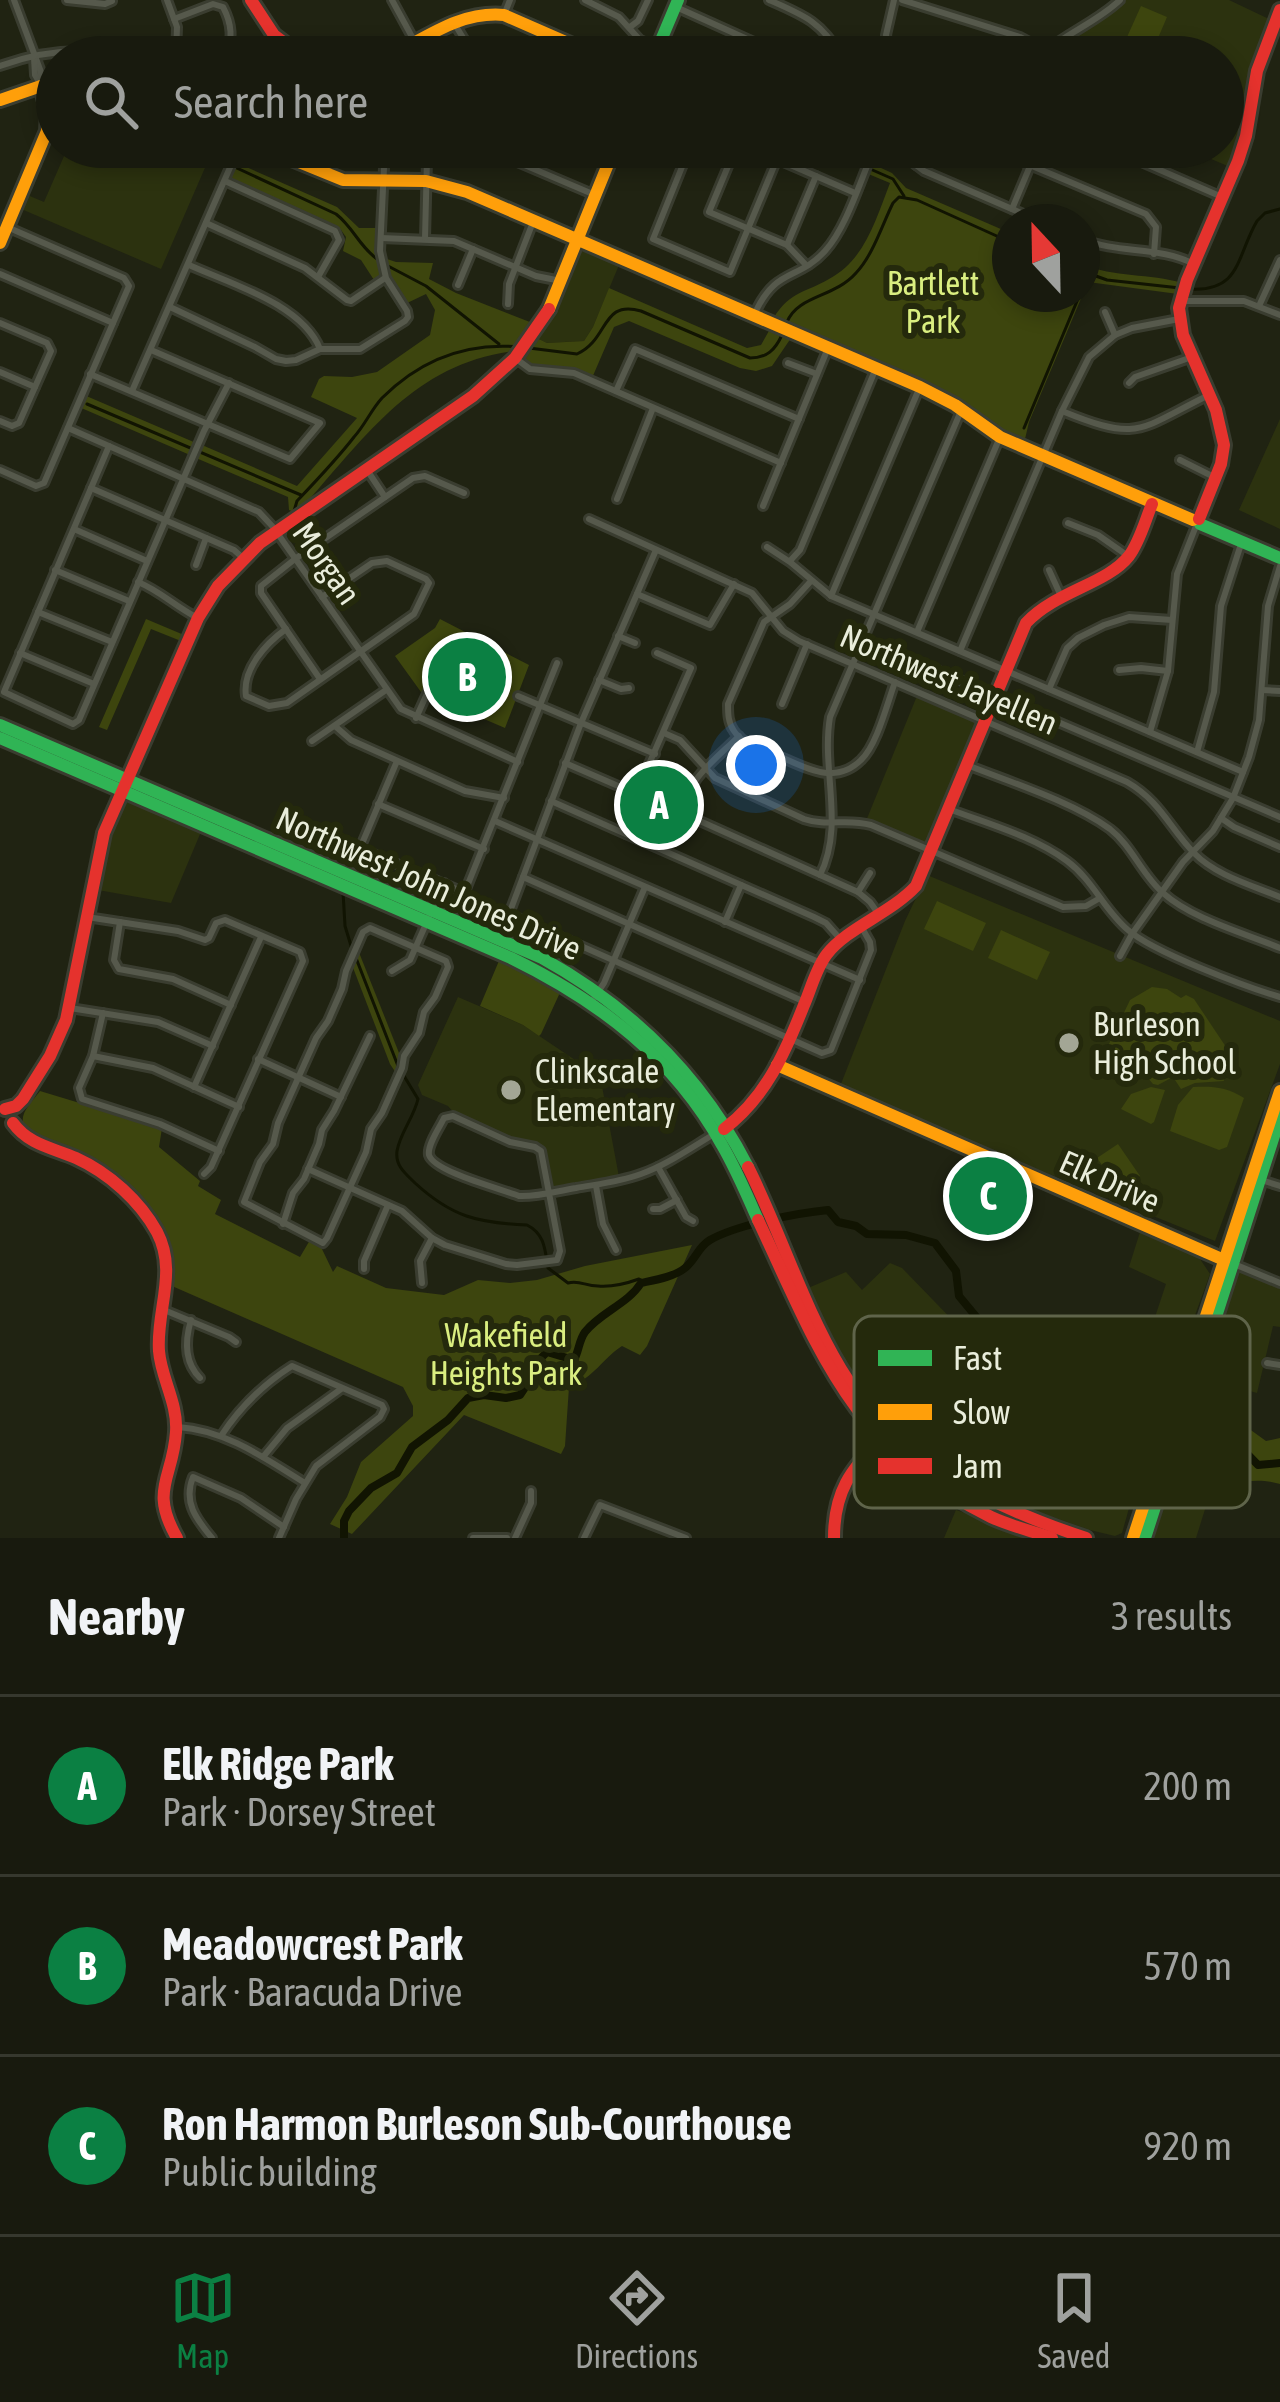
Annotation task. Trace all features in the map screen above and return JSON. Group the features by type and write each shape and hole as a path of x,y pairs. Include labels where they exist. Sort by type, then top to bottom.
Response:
{"street":[{"path":"14,0 36,60"},
{"path":"68,0 112,1"},
{"path":"167,0 178,36"},
{"path":"251,0 274,36"},
{"path":"392,0 411,36"},
{"path":"504,15 510,0"},
{"path":"585,0 602,3 637,36"},
{"path":"630,27 648,0"},
{"path":"770,0 814,21 830,36"},
{"path":"886,36 898,0 1017,36"},
{"path":"1065,36 1120,0"},
{"path":"663,36 677,3 744,36"},
{"path":"174,19 213,4 224,7 232,36"},
{"path":"1244,141 1257,71 1280,10"},
{"path":"429,36 482,12 504,15 552,36"},
{"path":"454,22 462,36"},
{"path":"0,66 34,55"},
{"path":"0,100 36,88"},
{"path":"0,243 36,157"},
{"path":"132,392 231,168"},
{"path":"314,168 343,180 453,187 920,387 1000,437 1243,541 1280,562 1268,606 1255,739 1233,798 1213,832 1161,892 1120,956"},
{"path":"326,175 328,168"},
{"path":"170,308 276,359 296,360 320,349 370,345 408,317 386,278 380,250 383,168"},
{"path":"425,238 427,168"},
{"path":"530,168 595,196"},
{"path":"173,1538 158,1477 174,1428 156,1349 163,1289 154,1233 138,1210 90,1170 32,1147 6,1120 56,1058 100,847 198,618 218,586 243,558 277,532 482,390 522,350 555,298 607,168"},
{"path":"682,168 653,239 730,272 773,168"},
{"path":"728,168 710,212 787,245 806,266"},
{"path":"798,168 855,193"},
{"path":"754,315 769,288 831,244 865,168"},
{"path":"923,168 1001,204"},
{"path":"1014,204 1030,168"},
{"path":"1036,168 1145,214 1155,222 1154,254"},
{"path":"1155,168 1222,197"},
{"path":"1150,732 1168,670 1177,574 1216,478 1224,445 1221,422 1179,319 1182,294 1233,168"},
{"path":"787,245 816,176"},
{"path":"225,181 335,231 339,240 318,277"},
{"path":"508,304 509,284 533,222"},
{"path":"206,223 318,277 351,301 386,278"},
{"path":"0,470 40,486 129,286 128,281 7,227"},
{"path":"381,238 454,241 536,276 561,281"},
{"path":"1100,245 1175,256 1194,264"},
{"path":"458,285 473,249"},
{"path":"1259,307 1279,262"},
{"path":"189,265 284,308 310,328 320,349"},
{"path":"0,274 112,322"},
{"path":"1182,294 1233,300 1280,315"},
{"path":"1105,312 1115,335"},
{"path":"960,651 1089,357 1115,335 1179,319"},
{"path":"0,322 50,347 16,426 0,421"},
{"path":"764,506 828,347"},
{"path":"616,391 634,349 799,419"},
{"path":"90,374 290,459 320,423 152,350"},
{"path":"522,350 530,369 574,373 781,463"},
{"path":"1129,383 1135,376 1192,357"},
{"path":"788,363 817,374"},
{"path":"790,562 800,550 876,368"},
{"path":"0,372 35,387"},
{"path":"110,446 4,692 76,724 197,445 229,383"},
{"path":"831,596 920,387"},
{"path":"1062,411 1113,430 1138,429 1210,394"},
{"path":"617,499 653,408"},
{"path":"820,875 830,855 833,822 826,738 830,717 962,410"},
{"name":"Morgan","path":"68,428 259,512 400,709 518,762"},
{"path":"916,632 1000,437"},
{"path":"1180,460 1216,478"},
{"path":"367,470 385,496"},
{"path":"320,679 260,590 295,559 418,476 464,493"},
{"path":"91,488 243,558"},
{"path":"308,1169 407,1214 445,1245 506,1264 539,1263 557,1260 550,1193 542,1154 538,1148 444,1118 429,1154 440,1167 531,1197 550,1193 596,1186 638,1175 744,1116 758,1102 826,955 911,893 923,873 1026,623 1060,594 1128,556 1152,504"},
{"name":"Northwest Jayellen","path":"589,519 752,593 783,631 807,644 1143,791 1193,852 1218,871 1280,897"},
{"path":"1068,523 1128,556"},
{"path":"74,530 147,561"},
{"path":"196,565 206,538"},
{"path":"1197,752 1214,692 1221,606 1243,541"},
{"path":"767,547 831,596 1243,772"},
{"path":"656,550 581,723 509,914 822,1054 831,1050 872,946 862,928"},
{"path":"286,629 262,648 244,693 269,706 286,703 414,614 429,583 380,560 322,597"},
{"path":"56,570 129,602"},
{"path":"1049,570 1060,594"},
{"path":"811,581 790,604 771,615 758,633 728,704 731,726 739,736 805,768 844,771 871,746 895,682"},
{"path":"138,582 198,618"},
{"path":"637,594 710,625 734,584"},
{"path":"38,612 112,642"},
{"path":"1049,688 1067,648 1078,638 1129,617 1172,620"},
{"path":"618,636 634,643"},
{"path":"862,639 1280,817"},
{"path":"782,704 807,644"},
{"path":"20,653 94,684"},
{"path":"626,834 646,771 691,668 656,653"},
{"path":"397,761 361,846 466,890 556,663"},
{"path":"1118,670 1168,670"},
{"path":"416,718 440,673"},
{"path":"599,680 628,688"},
{"path":"1262,689 1280,691"},
{"path":"312,741 386,690"},
{"path":"518,696 655,754"},
{"name":"Northwest John Jones Drive","path":"0,725 125,786"},
{"path":"335,726 351,740 464,790 504,798"},
{"path":"664,733 687,746 725,784 804,819 863,823 1063,907 1086,906 1100,898"},
{"path":"739,736 693,783 681,812 857,892 880,916"},
{"name":"Northwest John Jones Drive","path":"0,738 430,916 596,996 722,1131 807,1312 830,1375 854,1410"},
{"path":"566,763 639,795"},
{"path":"967,765 1108,828 1161,892 1180,905 1280,948"},
{"path":"551,801 814,916 842,941"},
{"path":"378,804 484,849"},
{"path":"949,808 1045,847 1081,872 1132,934 1280,998"},
{"path":"1221,818 1280,847"},
{"path":"495,821 860,980"},
{"path":"857,892 870,873"},
{"path":"522,877 805,1001"},
{"path":"392,971 410,960 444,884"},
{"path":"725,922 741,885"},
{"path":"596,996 646,887"},
{"path":"87,917 206,940 216,923 225,920 302,956 239,1107 204,1174"},
{"path":"120,922 116,966 173,979 231,1005"},
{"path":"366,929 417,948 448,963 323,1243 244,1202 366,929"},
{"path":"194,1087 262,936"},
{"path":"70,1008 158,1022 213,1046"},
{"path":"103,1013 79,1095 82,1099 160,1124 219,1150"},
{"path":"283,1224 293,1192 370,1036"},
{"path":"93,1056 142,1064 239,1107"},
{"path":"258,1059 341,1096"},
{"name":"Elk Drive","path":"777,1064 1229,1262"},
{"path":"1211,1316 1280,1091"},
{"path":"1229,1262 1280,1117"},
{"path":"658,1167 686,1217 693,1221"},
{"path":"1260,1179 1280,1186"},
{"path":"596,1186 603,1224 616,1250"},
{"path":"652,1209 676,1200"},
{"path":"364,1269 388,1205"},
{"path":"422,1283 420,1261 432,1238"},
{"path":"1229,1262 1280,1283"},
{"path":"162,1310 236,1342"},
{"path":"191,1320 187,1348 192,1369 200,1378"},
{"path":"1267,1363 1280,1365"},
{"path":"221,1436 245,1402 292,1366 384,1408 380,1417 316,1466 279,1538"},
{"path":"263,1457 287,1428 342,1388"},
{"path":"174,1428 221,1436 305,1483"},
{"path":"836,1538 837,1498 854,1468"},
{"path":"212,1538 190,1504 193,1477 241,1498 284,1526"},
{"path":"473,1538 511,1538 531,1503 531,1491"},
{"path":"584,1538 600,1504 686,1538"},
{"name":"Northwest John Jones Drive","path":"985,1508 1052,1538"},
{"path":"1132,1538 1143,1508"},
{"path":"1145,1538 1153,1508"},
{"name":"Northwest John Jones Drive","path":"997,1513 1086,1538"}],"shaded area":[{"path":"1125,0 1229,0 1271,20 1244,116 1244,36 1072,36"},
{"path":"59,168 205,168 161,269 19,208 25,194 44,202"},
{"path":"580,248 619,265 584,341 547,343 537,338"},
{"path":"1280,419 1280,529 1239,510"},
{"path":"917,696 980,721 929,846 866,821"},
{"path":"129,797 203,827 171,903 98,890 108,844"},
{"name":"Burleson High School","path":"927,875 1280,1021 1280,1064 1215,1241 839,1089"},
{"name":"Clinkscale Elementary","path":"458,997 523,1025 601,1081 619,1177 553,1189 540,1145 508,1138 422,1095 418,1085"},
{"path":"1140,1232 1196,1253 1210,1274 1195,1316 1155,1316 1166,1284 1129,1267"},
{"path":"890,1263 902,1268 949,1316 854,1316 854,1374 808,1288 846,1272 862,1290"},
{"path":"1236,1269 1280,1288 1280,1327 1273,1326 1257,1393 1250,1391 1250,1316 1222,1316"},
{"path":"1027,1508 1129,1508 1122,1533 1115,1536"},
{"path":"1164,1508 1205,1508 1196,1538 1154,1538"},
{"path":"956,1510 1038,1538 944,1538"}],"green space":[{"path":"1141,6 1167,17 1159,36 1127,36"},
{"path":"233,168 249,168 337,207 359,228 379,228 382,275 374,280 361,260 343,251 346,237 341,230 230,180"},
{"name":"Bartlett Park","path":"868,168 892,173 906,188 992,225 992,312 1075,312 1025,439 993,425 943,391 774,317 793,297 852,261 890,183 866,173"},
{"path":"384,258 433,263 429,279 535,324 514,351 449,370 397,405 294,512 289,510 288,497 196,458 202,445 297,486 357,418 311,397 319,379 377,372 430,335 435,310 426,294 405,304"},
{"name":"Bartlett Park","path":"1100,269 1182,283 1178,294 1100,284"},
{"path":"609,288 747,348 761,345 770,329 791,338 772,366 756,371 629,321 614,327 592,378 570,370 532,367 522,360 537,338 547,343 584,341"},
{"path":"84,395 196,443 190,455 79,407"},
{"path":"146,619 184,635 181,641 151,629 107,730 99,727"},
{"path":"440,619 529,665 505,728 421,692 395,656 435,628"},
{"path":"647,777 685,792 667,830 635,816"},
{"path":"937,901 986,923 973,951 924,929"},
{"path":"1001,930 1050,952 1037,980 988,958"},
{"path":"358,950 401,1058 396,1073 352,965"},
{"path":"501,956 563,986 539,1036 480,1006"},
{"path":"1152,987 1194,999 1228,1050 1224,1081 1181,1089 1173,1077 1153,1084 1137,1065 1124,1072 1109,1044 1130,1000"},
{"path":"1151,1087 1165,1090 1154,1122 1121,1109 1131,1094"},
{"path":"1193,1087 1220,1088 1244,1098 1227,1147 1219,1150 1170,1131 1178,1105"},
{"name":"Wakefield Heights Park","path":"40,1091 162,1128 159,1147 200,1181 198,1186 221,1200 215,1214 300,1257 310,1240 321,1247 333,1272 337,1266 386,1288 444,1295 478,1280 537,1280 692,1245 640,1355 622,1346 569,1387 561,1454 464,1415 352,1534 330,1524 361,1462 413,1416 403,1387 172,1286 164,1239 138,1199 26,1131 24,1114"},
{"path":"1118,1144 1140,1176 1120,1190 1097,1158"},
{"path":"1250,1429 1266,1441 1280,1438 1280,1484 1250,1481"}],"waterway":[{"path":"237,168 336,214 377,259"},
{"path":"868,168 893,179 904,196"},
{"path":"787,322 799,306 856,273 899,197 917,200 992,234"},
{"path":"1190,289 1219,285 1228,278 1257,221 1280,209"},
{"path":"388,266 426,286 499,344"},
{"path":"1100,277 1180,288"},
{"path":"529,348 577,354 595,340 612,316 628,309 750,358 770,352 782,335"},
{"path":"1024,428 1072,312"},
{"path":"294,511 297,501 382,398 412,373 463,351 520,347"},
{"path":"87,404 301,495"},
{"path":"343,892 352,949"},
{"path":"356,958 398,1066 418,1099 397,1151 405,1173 454,1211 533,1229 543,1243 548,1268 568,1283 645,1282"},
{"path":"344,1538 349,1511 371,1488 397,1473 412,1447 468,1398 520,1395 531,1368 547,1352 574,1360 591,1325 641,1283 685,1268 710,1240 735,1229 828,1210 838,1222 867,1234 906,1235 935,1243 956,1271 959,1296 976,1316"},
{"path":"1250,1457 1258,1465 1280,1463"}],"traffic: fast":[{"path":"663,36 678,0"},
{"path":"1200,524 1280,558"},
{"path":"0,725 542,958 606,999 661,1047 709,1103 748,1167"},
{"path":"0,738 511,958 574,993 632,1035 681,1085 722,1145 758,1220"},
{"path":"1216,1316 1280,1117"},
{"path":"1145,1538 1155,1508"}],"traffic: slow":[{"path":"427,36 488,15 504,15 552,36"},
{"path":"0,100 36,88"},
{"path":"0,243 36,157"},
{"path":"314,168 343,180 426,181 467,192 920,387 1000,437 1193,520"},
{"path":"549,309 606,168"},
{"path":"777,1065 1224,1260"},
{"path":"1206,1316 1280,1091"},
{"path":"1133,1538 1143,1508"}],"traffic: jam":[{"path":"251,0 275,36"},
{"path":"1244,142 1257,71 1280,10"},
{"path":"1199,519 1224,445 1216,410 1183,335 1179,308 1235,168"},
{"path":"5,1109 23,1099 66,1020 104,833 198,618 218,586 260,543 473,396 515,358 549,309"},
{"path":"724,1129 752,1103 773,1073 827,954 916,886 1026,623 1119,566 1136,544 1152,504"},
{"path":"13,1123 34,1141 112,1180 142,1209 163,1247 166,1276 159,1351 176,1432 164,1495 177,1538"},
{"path":"748,1167 827,1345 854,1388"},
{"path":"758,1220 822,1354 854,1404"},
{"path":"834,1538 837,1507 854,1471"},
{"path":"975,1508 1052,1538"},
{"path":"1008,1508 1086,1538"}],"place":[{"name":"Meadowcrest Park","path":"467,677"},
{"name":"Elk Ridge Park","path":"659,805"},
{"name":"Burleson High School","path":"1069,1043"},
{"name":"Clinkscale Elementary","path":"511,1090"},
{"name":"Ron Harmon Burleson Sub-Courthouse","path":"988,1196"}]}
